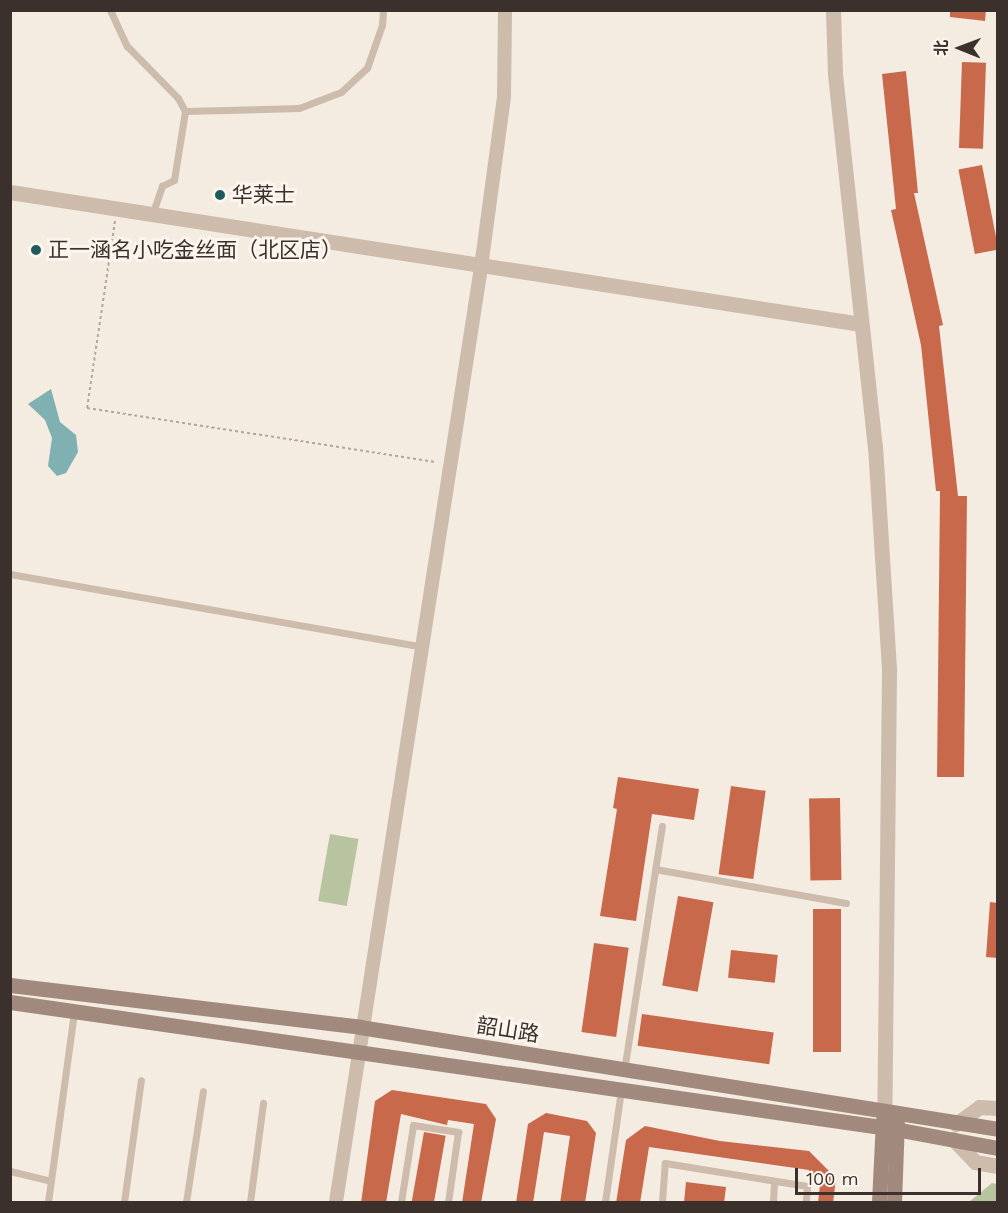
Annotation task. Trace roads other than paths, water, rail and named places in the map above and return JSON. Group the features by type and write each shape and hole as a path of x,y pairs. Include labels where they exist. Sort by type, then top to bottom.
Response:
{"main road":[{"name":"韶山路","path":"10,985 360,1027 624,1071 890,1120 953,1139 998,1148"},
{"name":"韶山路","path":"10,1002 621,1089 890,1120 998,1129"},
{"path":"879,1203 890,1120"},
{"path":"890,1120 894,1203"}],"street":[{"path":"336,1203 360,1027 480,267 504,96 505,10"},
{"path":"833,10 835,74 875,446 890,671 890,1120"},
{"path":"10,192 480,267 861,324"},
{"path":"956,1124 979,1107 998,1108"},
{"path":"953,1139 975,1162 998,1166"}],"lane":[{"path":"110,10 127,46 178,98 185,111 174,180 162,186 152,215"},
{"path":"185,111 299,108 340,92 367,68 382,25 383,10"},
{"path":"10,574 420,646"},
{"path":"624,1071 662,826"},
{"path":"655,869 846,903"},
{"path":"48,1203 74,1011"},
{"path":"124,1203 141,1080"},
{"path":"606,1203 621,1089"},
{"path":"186,1203 203,1090"},
{"path":"250,1203 263,1103"},
{"path":"401,1203 413,1125 458,1132 448,1203"},
{"path":"662,1203 664,1163 807,1186 806,1203"},
{"path":"11,1172 51,1181"},
{"path":"773,1203 774,1181"}],"water":[{"path":"51,389 60,422 76,435 78,452 66,473 57,476 48,466 52,438 45,420 28,404"}],"place":[{"name":"华莱士","path":"220,195"},
{"name":"正一涵名小吃金丝面（北区店）","path":"36,250"}]}
